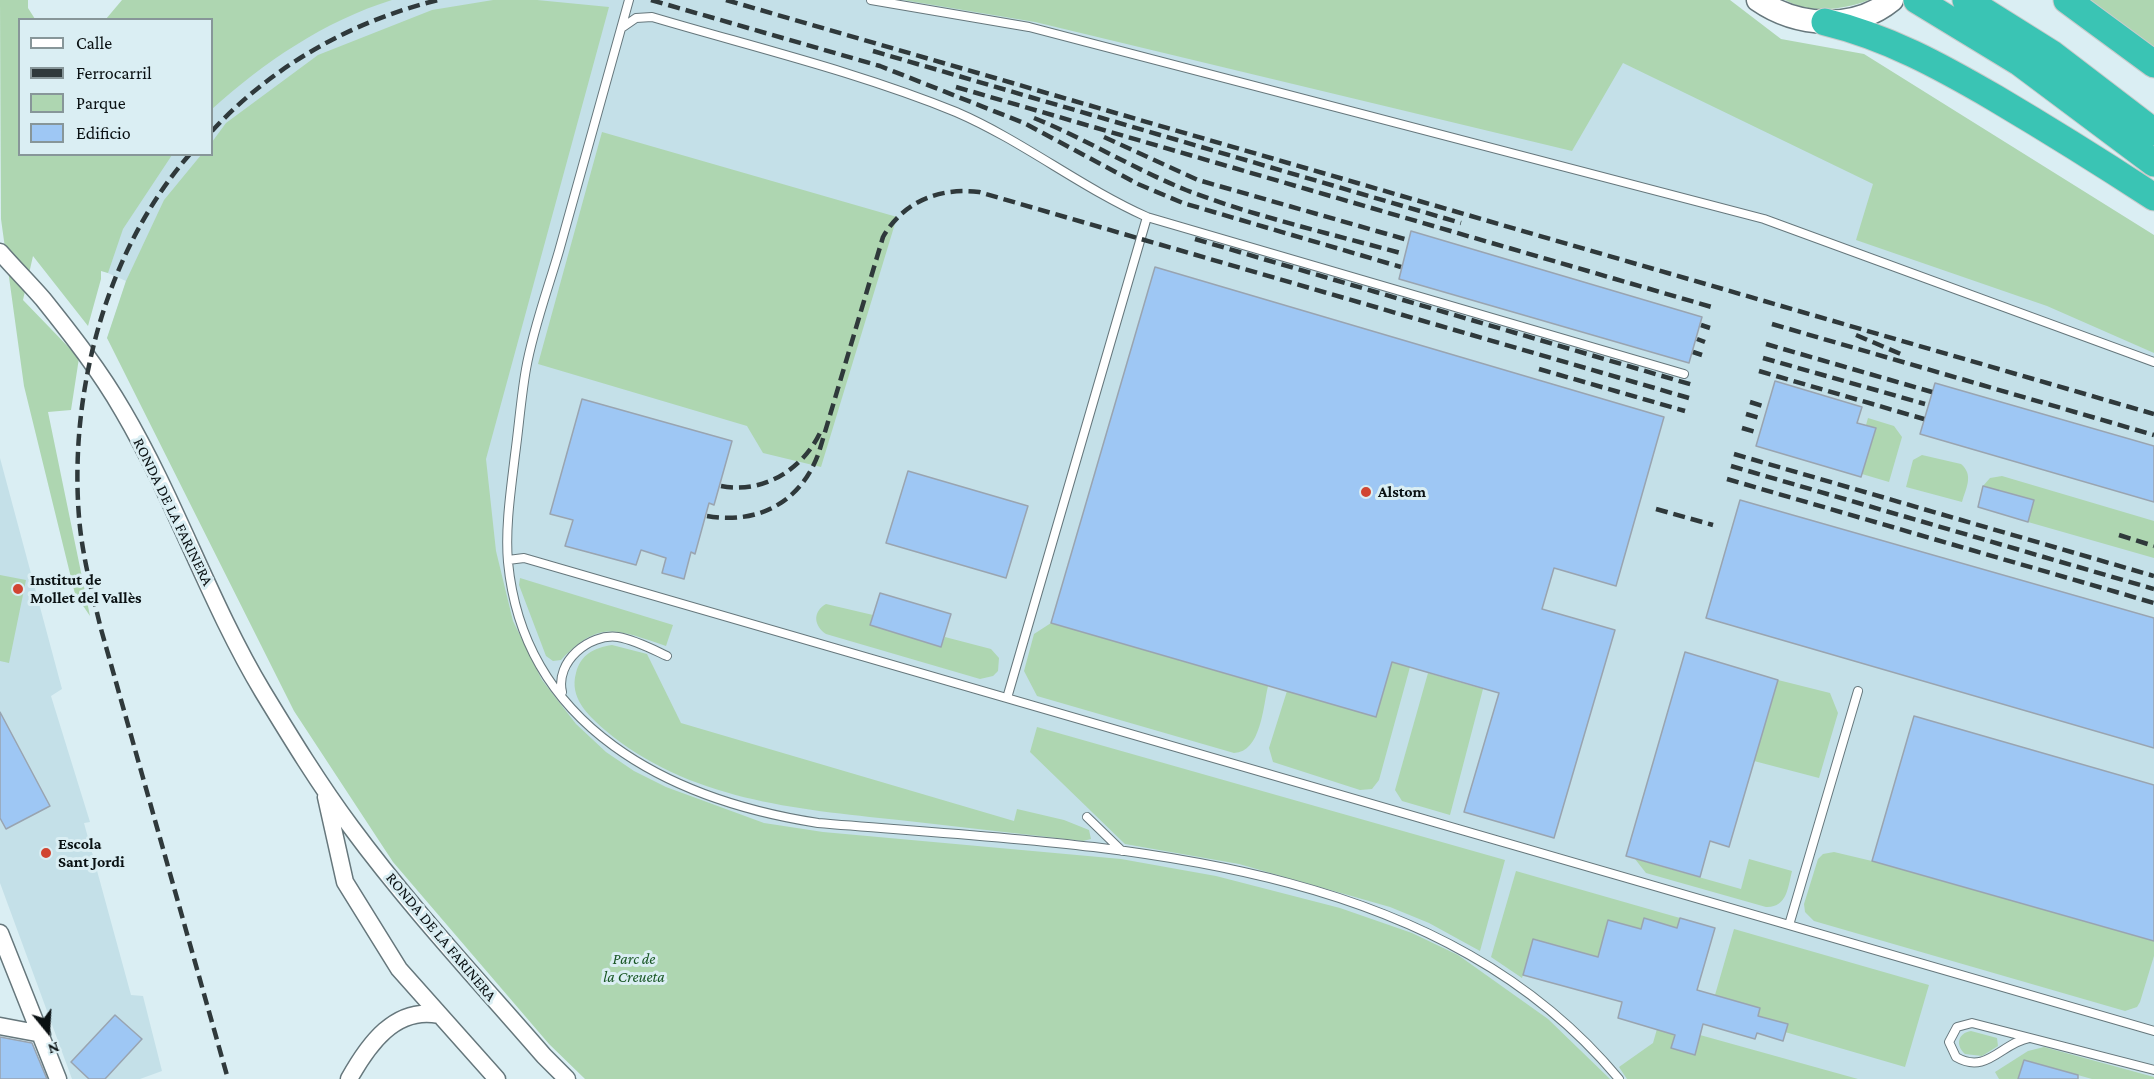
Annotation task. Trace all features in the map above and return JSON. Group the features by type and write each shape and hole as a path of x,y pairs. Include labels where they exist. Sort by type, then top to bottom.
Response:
{"highway":[{"path":"1966,0 2052,54 2154,132"},
{"path":"2067,0 2154,64"},
{"path":"1923,3 2019,62 2154,164"},
{"path":"1825,22 1878,37 1920,56 2058,136 2154,197"}],"main road":[{"path":"1758,0 1785,15 1825,22 1865,14 1892,0"}],"street":[{"name":"RONDA DE LA FARINERA","path":"0,252 42,298 102,378 123,411 172,505 229,630 261,689 351,827 413,905 544,1056 567,1079"},
{"name":"RONDA DE LA FARINERA","path":"324,787 345,882 399,969 497,1079"},
{"path":"0,933 58,1079"},
{"path":"349,1079 364,1053 392,1023 424,1012 439,1015"},
{"path":"0,1026 42,1034"}],"lane":[{"path":"629,0 526,367 512,482 508,560 513,590 529,639 547,673 587,725 640,765 675,783 746,809 818,824 1122,851 1238,871 1355,903 1401,920 1442,939 1509,977 1576,1033 1619,1079"},
{"path":"871,0 1029,27 1764,219 2154,362"},
{"path":"620,33 632,20 652,17 920,98 988,128 1114,202 1147,217 1684,374"},
{"path":"1007,698 1147,217"},
{"path":"508,560 524,558 2154,1031"},
{"path":"563,696 561,681 566,664 579,649 589,643 610,636 619,637 667,656"},
{"path":"1789,925 1858,691"},
{"path":"1087,817 1122,851"},
{"path":"2030,1038 2019,1041 1978,1064 1956,1057 1949,1042 1953,1030 1966,1023 2030,1038 2154,1070"}],"shaded area":[{"path":"160,0 1278,0 1598,37 2154,278 2154,1079 1598,1079 595,852 232,537 107,338 126,281 94,267 88,156 213,156 213,18 207,18"},
{"name":"Escola Sant Jordi","path":"0,458 62,689 51,696 90,822 84,823 131,995 143,996 162,1071 140,1079 72,1079 0,883"}],"green space":[{"path":"0,0 28,0 28,8 34,18 18,18 18,156 171,156 123,229 108,273 101,271 101,279 88,326 33,256 23,300 79,358 71,410 48,412 90,616 75,594 24,386 1,219"},
{"path":"122,0 392,0 342,19 296,45 273,60 213,108 213,18 107,18"},
{"name":"Parc de la Creueta","path":"493,0 537,0 609,7 486,459 496,551 513,621 542,680 576,724 606,752 634,771 666,787 764,823 823,832 1121,859 1216,876 1340,908 1412,933 1458,955 1548,1019 1610,1079 585,1079 549,1044 393,862 294,711 107,338 126,281 164,200 200,156 213,156 213,141 226,123 318,55 432,10"},
{"path":"903,0 1730,0 1781,39 1864,54 2154,235 2154,353 2047,306 1856,240 1873,184 1623,63 1572,151 1035,22"},
{"path":"1785,0 1869,0 1838,8 1816,9"},
{"path":"2088,0 2154,0 2154,48"},
{"path":"602,132 897,217 821,467 763,453 747,426 538,364"},
{"path":"1868,418 1894,426 1902,437 1889,482 1862,474 1876,428 1866,425"},
{"path":"1922,455 1961,464 1965,468 1968,482 1962,502 1906,487 1913,460"},
{"path":"2002,476 2154,521 2154,558 2028,522 2034,500 1983,486 1990,478"},
{"path":"0,575 26,580 9,663 0,661"},
{"path":"520,578 673,625 666,646 622,633 598,633 587,638 561,660 553,661 546,656 519,585"},
{"path":"826,604 873,615 870,625 941,647 945,637 991,649 999,658 998,671 993,676 980,679 826,634 819,627 816,619 818,611"},
{"path":"1051,623 1268,686 1255,737 1243,751 1234,753 1037,696 1024,671 1034,634"},
{"path":"612,645 647,654 681,723 1014,821 1017,809 1064,820 1089,830 1091,839 1083,841 782,805 707,786 671,772 637,754 605,730 592,718 578,698 575,682 581,661 594,650"},
{"path":"1392,662 1410,667 1379,780 1372,789 1360,790 1273,762 1269,748 1287,691 1376,717"},
{"path":"1428,673 1483,689 1450,815 1402,801 1395,790"},
{"path":"1778,680 1830,693 1838,713 1819,778 1754,761"},
{"path":"1037,727 1505,860 1480,951 1429,923 1390,907 1239,864 1125,844 1030,752"},
{"path":"1834,852 2154,941 2154,956 2140,1002 2137,1007 2125,1011 1814,921 1805,912 1804,904 1818,859 1823,854"},
{"path":"1635,859 1741,889 1749,859 1792,871 1788,890 1782,900 1778,904 1766,907 1646,873"},
{"path":"1516,871 1680,918 1677,928 1644,918 1641,929 1608,920 1598,957 1534,939 1522,978 1491,957"},
{"path":"1734,929 1929,985 1905,1067 1785,1032 1787,1024 1758,1016 1760,1008 1715,995"},
{"path":"1657,1029 1675,1035 1671,1048 1694,1055 1700,1035 1858,1079 1627,1079 1619,1067 1653,1043"},
{"path":"1971,1031 1997,1038 1998,1046 1982,1056 1965,1054 1960,1047 1959,1040 1963,1034"},
{"path":"2044,1047 2154,1077 2154,1079 2092,1079 2024,1060 2018,1079 1999,1079 1995,1072 2028,1051"}],"building":[{"path":"1411,231 1702,317 1689,363 1399,279"},
{"name":"Alstom","path":"1155,267 1664,417 1616,586 1554,568 1542,609 1615,630 1554,838 1464,812 1499,693 1392,662 1376,717 1051,623"},
{"path":"1775,381 1862,407 1857,423 1876,428 1861,477 1756,446"},
{"path":"1935,383 2154,446 2154,502 1920,434"},
{"path":"582,399 732,441 714,505 709,503 695,554 691,552 684,579 662,573 666,558 641,550 636,565 565,546 573,520 550,514"},
{"path":"908,471 1028,506 1006,578 886,543"},
{"path":"1983,486 2034,500 2028,522 1978,507"},
{"path":"1740,500 2154,618 2154,748 1706,618"},
{"path":"880,593 951,614 941,647 870,625"},
{"path":"1685,652 1778,680 1729,847 1710,841 1700,877 1626,856"},
{"path":"0,712 50,806 6,829 0,818"},
{"path":"1914,716 2154,785 2154,941 1872,861"},
{"path":"1644,918 1677,928 1680,918 1715,928 1697,990 1760,1008 1758,1016 1788,1024 1783,1041 1757,1033 1755,1039 1703,1024 1695,1055 1671,1048 1675,1035 1618,1018 1622,1002 1523,975 1533,939 1598,957 1608,920 1641,929"},
{"path":"115,1015 142,1039 105,1079 89,1079 71,1062"},
{"path":"0,1037 32,1043 47,1079 0,1079"},
{"path":"2024,1060 2078,1075 2078,1079 2018,1079"}],"railway":[{"path":"213,130 261,86 315,49 375,20 438,0"},
{"path":"651,0 880,66 1024,123 1138,184 1183,203 1401,267"},
{"path":"726,0 2154,414"},
{"path":"873,51 1461,223"},
{"path":"956,87 1715,308"},
{"path":"1034,118 1148,173 1213,200 1404,254"},
{"path":"1104,137 1198,180 1408,240"},
{"path":"188,156 161,192 136,234 115,278 99,325 80,421 77,469 79,517 85,559 101,629 228,1079"},
{"path":"707,516 726,518 761,513 776,506 802,484 819,452 883,237 901,214 912,206 936,195 950,192 979,192 1689,398"},
{"path":"1195,239 1693,385"},
{"path":"1772,324 2154,435"},
{"path":"1701,325 1710,328"},
{"path":"1856,335 1903,355"},
{"path":"1697,339 1705,342"},
{"path":"1766,344 1932,392"},
{"path":"1693,352 1702,355"},
{"path":"1763,358 1925,404"},
{"path":"1539,369 1685,411"},
{"path":"1759,371 1924,419"},
{"path":"1750,402 1766,407"},
{"path":"1746,414 1763,419"},
{"path":"1742,428 1759,433"},
{"path":"721,486 737,488 752,486 766,483 780,476 803,458 820,433"},
{"path":"1734,454 2154,576"},
{"path":"1731,466 2154,589"},
{"path":"1727,479 2154,603"},
{"path":"1656,509 1713,525"},
{"path":"2119,535 2154,546"}],"place":[{"name":"Alstom","path":"1366,492"},
{"name":"Institut de Mollet del Vallès","path":"18,589"},
{"name":"Escola Sant Jordi","path":"46,853"}]}
